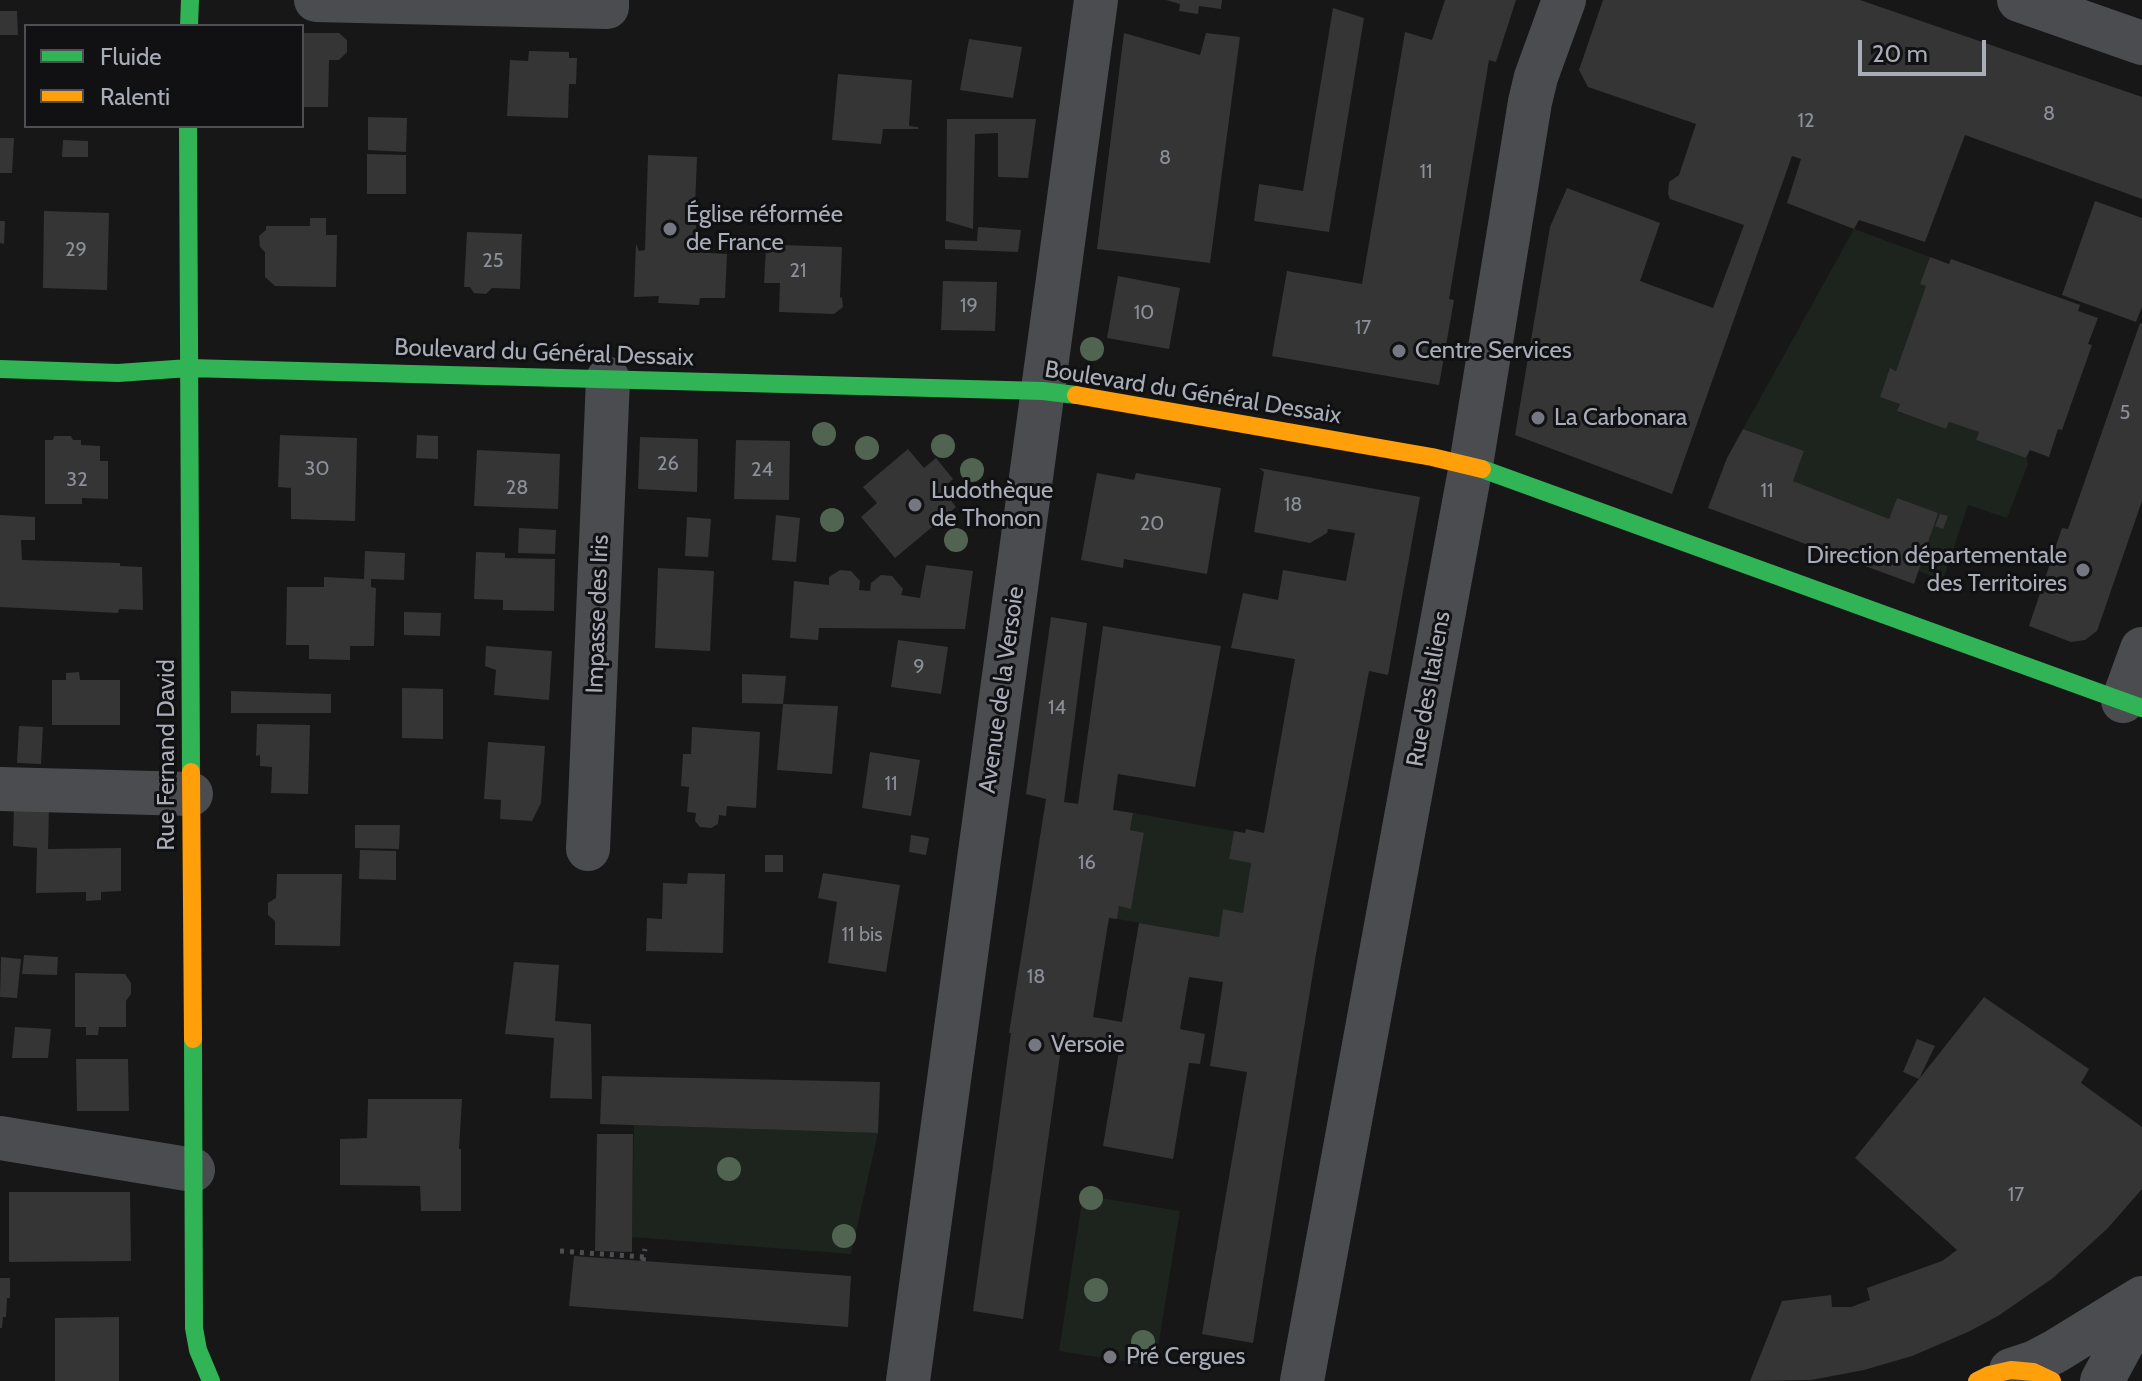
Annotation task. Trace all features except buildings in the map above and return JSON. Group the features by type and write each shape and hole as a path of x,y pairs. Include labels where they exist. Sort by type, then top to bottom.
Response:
{"street":[{"path":"189,24 190,0"},
{"path":"316,0 607,7 607,0"},
{"name":"Avenue de la Versoie","path":"908,1381 1096,0"},
{"name":"Rue des Italiens","path":"1302,1381 1471,465 1530,102 1564,0"},
{"path":"2019,0 2142,43"},
{"name":"Rue Fernand David","path":"188,128 194,1328 198,1350 211,1381"},
{"name":"Boulevard du Général Dessaix","path":"0,369 118,373 189,368 1043,391 1471,465 2133,705"},
{"name":"Impasse des Iris","path":"588,849 608,379"},
{"path":"2133,705 2142,649"},
{"path":"0,789 191,794"},
{"path":"0,1138 193,1170"},
{"path":"2013,1377 2142,1298"},
{"path":"2102,1381 2142,1307"},
{"path":"184,1369 194,1328"}],"path":[{"path":"560,1251 643,1259 645,1249"}],"shaded area":[{"path":"1854,229 1930,257 1920,284 1926,286 1896,371 1891,369 1900,404 1898,412 1946,429 1949,422 1979,432 1976,440 2026,458 2028,464 2007,518 1968,505 1943,580 1918,571 1931,535 1897,498 1889,519 1793,481 1804,451 1743,429"},
{"path":"1133,813 1234,831 1229,859 1251,863 1243,913 1223,909 1219,937 1117,919 1119,906 1131,908 1144,834 1130,830"},
{"path":"634,1125 878,1133 851,1254 632,1237"},
{"path":"1083,1195 1180,1211 1155,1366 1059,1351"}],"traffic: fast":[{"path":"189,24 190,0"},
{"path":"188,128 191,772"},
{"path":"0,369 118,373 189,368 1043,391 1076,395"},
{"path":"1482,469 2142,708"},
{"path":"193,1039 194,1328 198,1350 211,1381"}],"traffic: slow":[{"path":"1076,395 1432,457 1482,469"},
{"path":"191,772 193,1039"},
{"path":"1977,1381 2011,1370 2033,1372 2052,1381"}],"place":[{"name":"Église réformée de France","path":"670,229"},
{"name":"Centre Services","path":"1399,351"},
{"name":"La Carbonara","path":"1538,418"},
{"name":"Ludothèque de Thonon","path":"915,505"},
{"name":"Direction départementale des Territoires","path":"2083,570"},
{"name":"Versoie","path":"1035,1045"},
{"name":"Pré Cergues","path":"1110,1357"}]}
